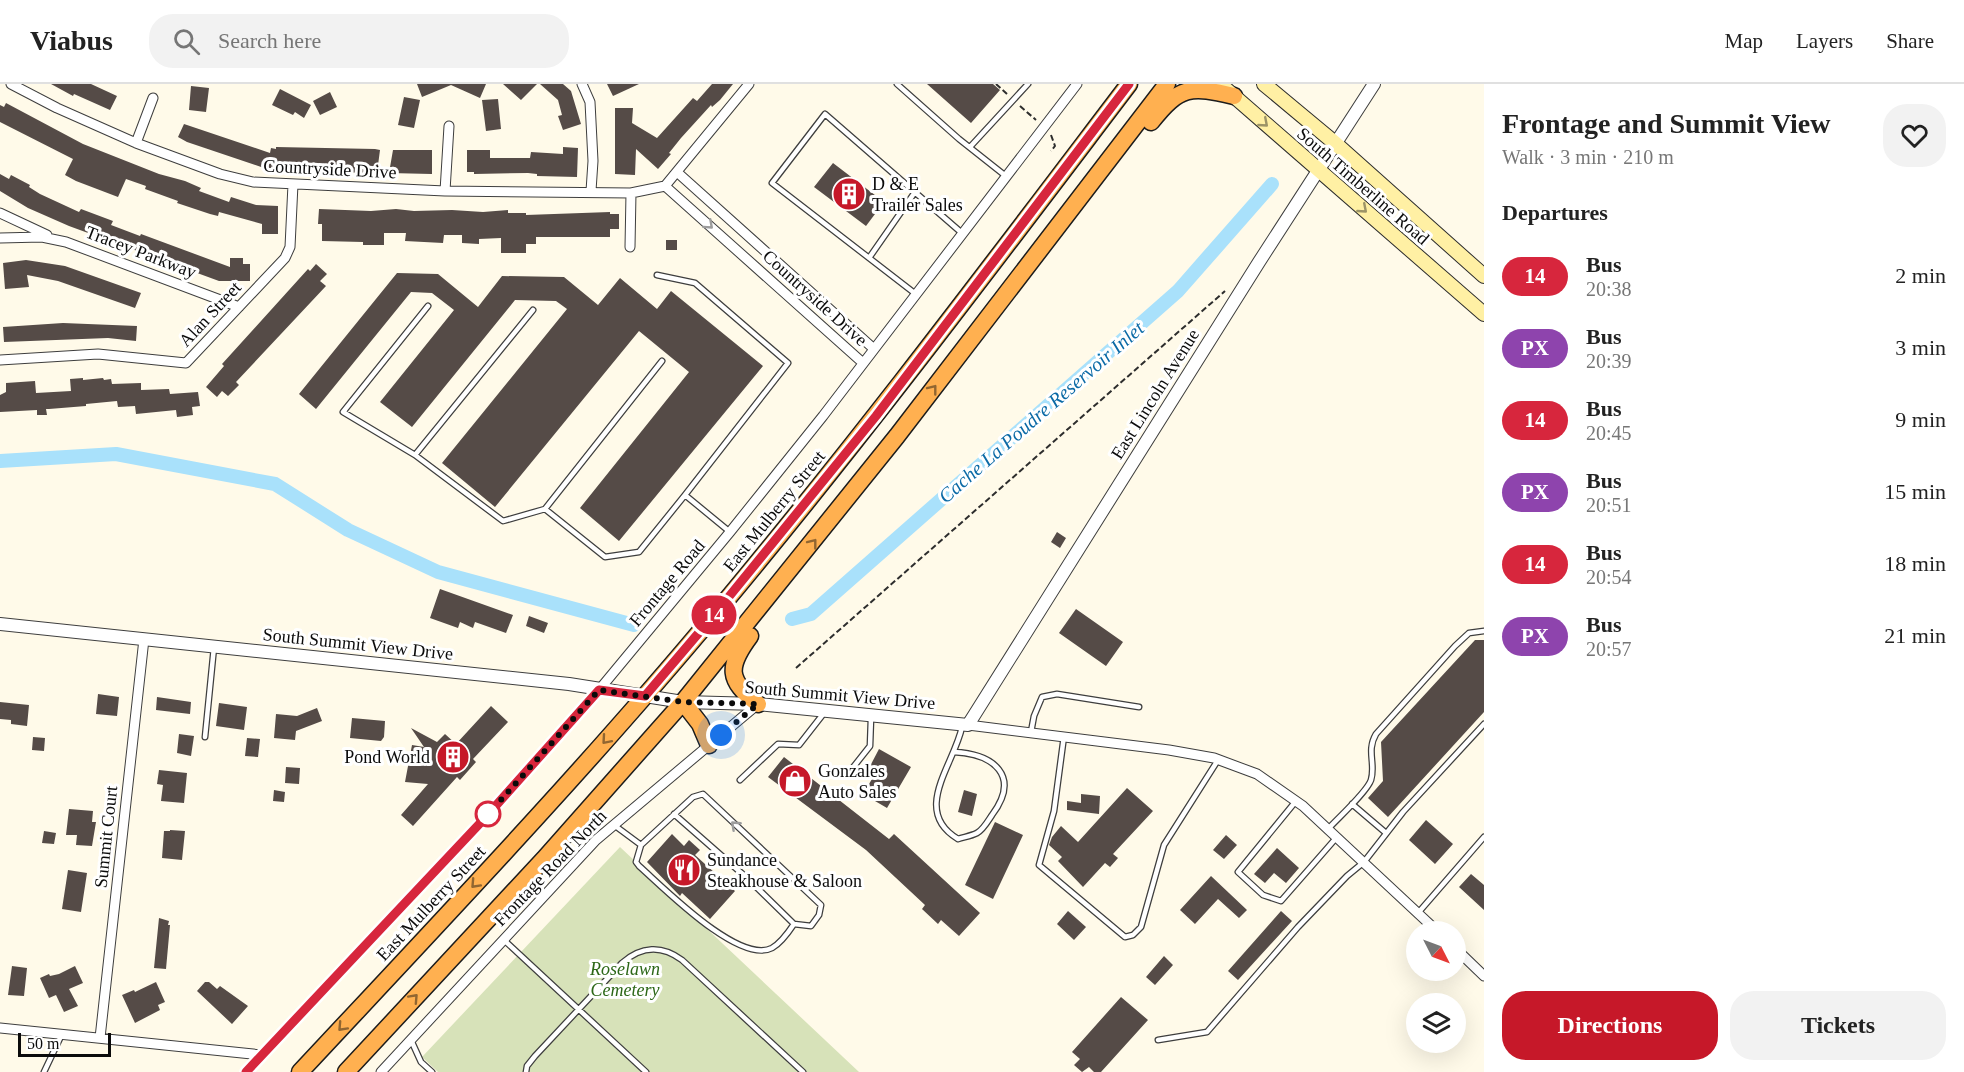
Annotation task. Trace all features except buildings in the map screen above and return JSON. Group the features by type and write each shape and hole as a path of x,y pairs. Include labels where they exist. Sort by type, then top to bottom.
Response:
{"highway":[{"path":"988,268 1035,193 1117,84"},
{"name":"East Mulberry Street","path":"300,1072 550,804 721,607 876,416 1129,84"},
{"path":"346,1072 544,859 683,702 790,572 1167,84"},
{"path":"983,325 1017,297 1161,109 1190,90 1203,89 1234,96"},
{"path":"758,704 746,695 734,680 732,672 734,663 741,648 770,611 790,572"},
{"path":"683,702 700,724 709,746"}],"main road":[{"name":"South Timberline Road","path":"1220,84 1484,314"},
{"name":"South Timberline Road","path":"1264,84 1336,144 1484,276"}],"street":[{"name":"Countryside Drive","path":"11,84 57,108 136,143 220,174 253,182 445,191 631,193 665,186 863,363"},
{"path":"582,84 590,102 593,161 591,191"},
{"path":"665,186 749,84"},
{"name":"Frontage Road","path":"246,1072 512,788 599,690 823,416 1077,84"},
{"name":"East Lincoln Avenue","path":"965,725 1374,84"},
{"path":"136,143 153,98"},
{"path":"445,191 449,126"},
{"name":"Countryside Drive","path":"678,173 874,349"},
{"name":"Alan Street","path":"0,360 98,354 186,363 285,258 290,247 293,184"},
{"path":"630,247 631,193"},
{"name":"Tracey Parkway","path":"0,213 29,228 239,307"},
{"name":"Tracey Parkway","path":"0,238 42,237 66,242"},
{"name":"South Summit View Drive","path":"0,624 569,684 683,702 758,704 1031,732 1169,750 1218,760 1257,774 1296,801 1426,921"},
{"name":"Summit Court","path":"100,1038 144,639"},
{"name":"Frontage Road North","path":"381,1072 596,840 758,704"},
{"path":"1466,957 1482,971"},
{"path":"0,1028 262,1055"}],"lane":[{"path":"897,84 1007,177"},
{"path":"970,147 1028,84"},
{"path":"917,294 772,183 825,114 963,234"},
{"path":"869,258 915,192"},
{"path":"545,509 605,557 639,552 788,363 695,283 657,274"},
{"path":"428,306 343,412 415,455 503,521 545,509 662,361"},
{"path":"415,455 533,310"},
{"path":"685,495 730,532"},
{"path":"1328,829 1371,780 1370,743 1376,734 1469,633 1484,631"},
{"path":"205,737 214,647"},
{"path":"1031,732 1034,716 1042,697 1057,694 1139,707"},
{"path":"740,780 778,744 799,745 825,711"},
{"path":"847,775 870,746 871,715"},
{"path":"1158,1040 1207,1032 1298,927 1347,876 1364,862 1386,833 1484,724"},
{"path":"954,752 972,753 988,760 999,769 1004,779 1003,792 997,808 979,833 958,839 940,824 935,804 940,786 965,725"},
{"path":"1064,736 1054,811 1040,865 1125,937 1133,935 1141,927 1164,845 1218,760"},
{"path":"674,814 747,878 794,924 811,926 819,915 821,905 703,794 693,797 674,814 641,844 636,862 639,866 713,930 749,949 758,951 771,949 782,940 794,924"},
{"path":"1296,801 1238,872 1263,895 1281,901 1337,837"},
{"path":"1352,804 1386,833"},
{"path":"614,825 641,844"},
{"path":"1418,913 1484,837"},
{"path":"504,940 646,1072"},
{"path":"526,1072 527,1066 535,1056 579,1009 632,954 643,950 663,950 682,960 803,1072"},
{"path":"44,1072 62,1034"},
{"path":"411,1040 421,1062 429,1071"}],"path":[{"path":"996,84 1052,136 1055,146 1051,151"},
{"path":"796,668 1232,285"}],"green space":[{"name":"Roselawn Cemetery","path":"620,847 859,1072 438,1072 422,1057"}],"waterway":[{"name":"Cache La Poudre Reservoir Inlet","path":"792,619 811,614 1178,291 1272,184"},
{"name":"Cache La Poudre Reservoir Inlet","path":"0,461 116,454 275,484 348,530 438,572 634,625"}],"bus line":[{"name":"14","path":"246,1072 484,819 599,690 645,696 876,416 1129,84"}],"place":[{"name":"D & E Trailer Sales","path":"849,194"},
{"name":"Pond World","path":"453,757"},
{"name":"Gonzales Auto Sales","path":"795,781"},
{"name":"Sundance Steakhouse & Saloon","path":"684,870"}],"route":[{"path":"488,814 484,819 599,690 683,702 758,704 721,735"}]}
